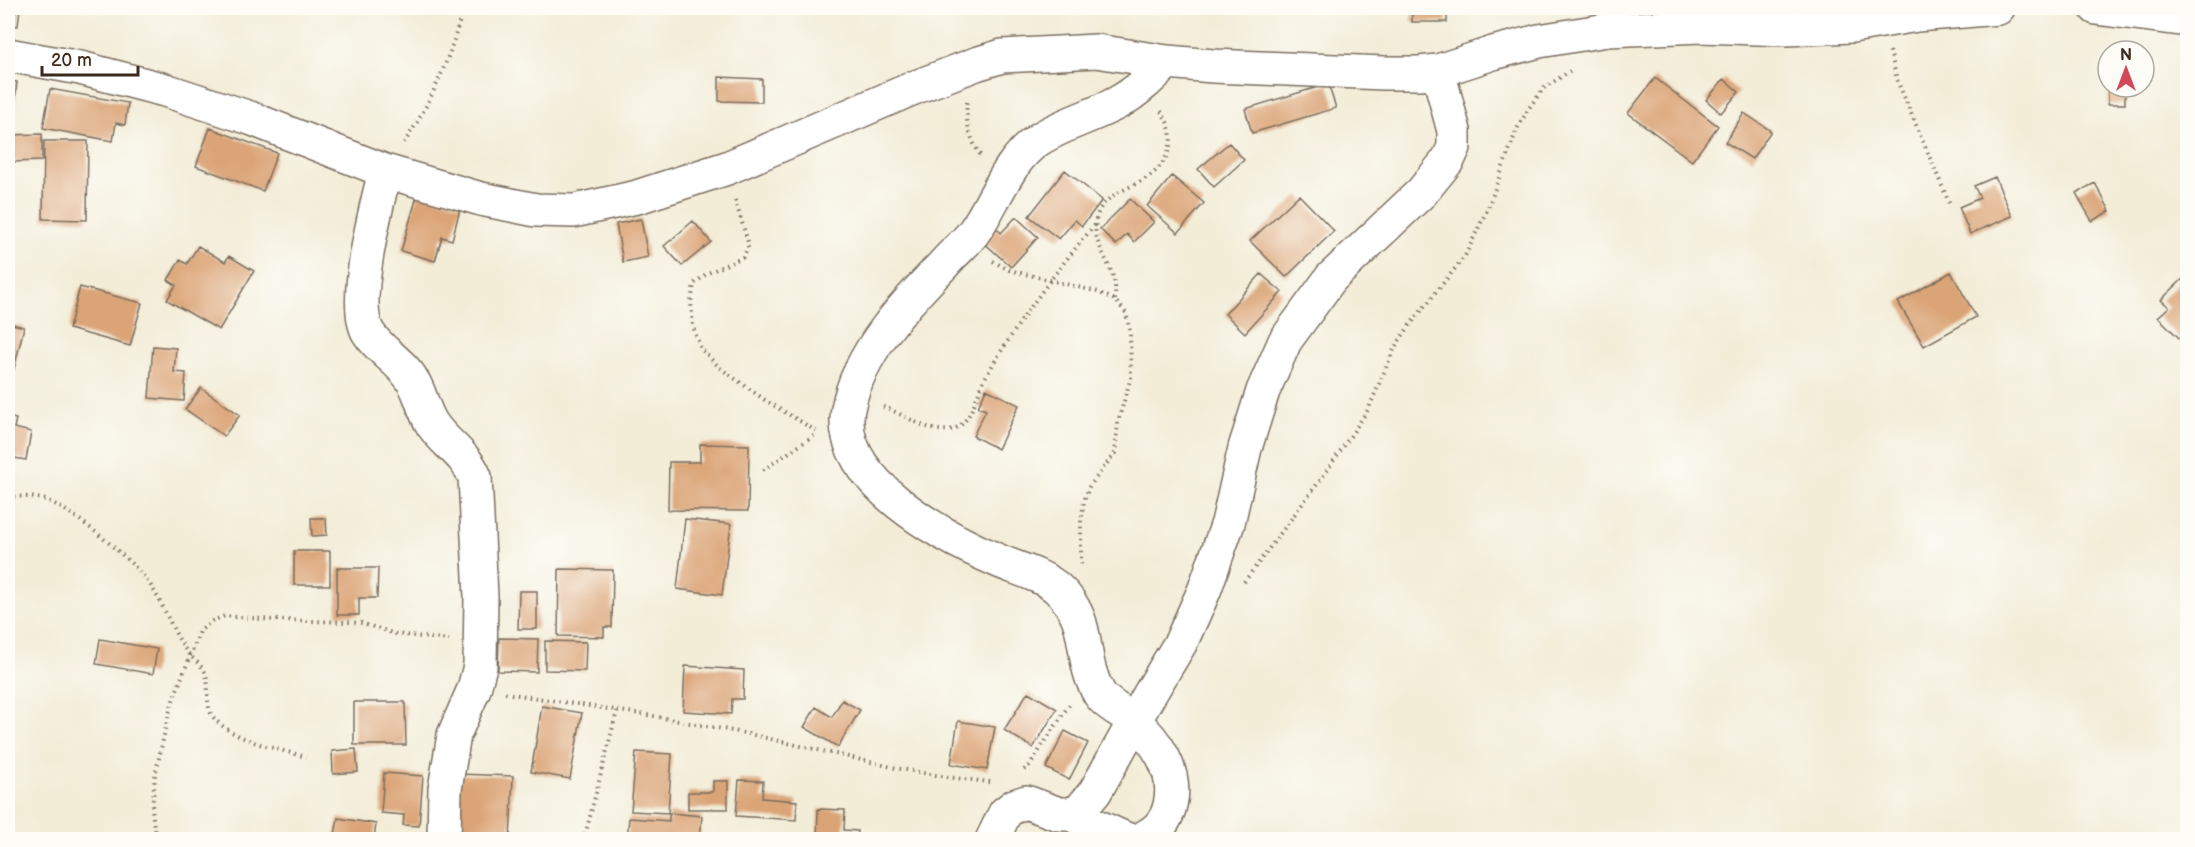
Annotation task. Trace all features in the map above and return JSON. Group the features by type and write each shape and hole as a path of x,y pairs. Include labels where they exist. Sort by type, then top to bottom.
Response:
{"street":[{"path":"8,55 80,68 165,90 250,118 385,171 536,210 574,211 637,197 727,168 916,87 1002,56 1096,51 1167,62 1224,67 1384,73 1438,70 1539,41 1607,30 1701,27 1786,29 1852,26 1998,8"},
{"path":"2096,8 2187,20"},
{"path":"1139,840 1152,834 1163,824 1172,794 1171,775 1155,744 1134,721 1100,696 1089,674 1082,622 1067,597 1054,585 960,543 921,519 885,491 864,468 850,444 846,423 848,406 860,374 893,318 971,236 1022,154 1037,141 1058,129 1118,103 1140,88 1167,62"},
{"path":"992,840 1005,813 1014,806 1026,802 1059,814 1070,814 1080,810 1095,792 1181,642 1204,591 1228,523 1245,448 1263,391 1285,341 1331,278 1422,192 1448,160 1454,147 1454,131 1438,70"},
{"path":"385,171 370,242 363,292 363,318 367,331 375,342 404,368 414,383 432,424 469,462 475,477 481,632 480,666 474,689 454,735 446,789 444,840"},
{"path":"1070,814 1128,840"}],"path":[{"path":"385,171 411,132 432,92 456,38 463,8"},
{"path":"1887,20 1892,63 1897,80 1950,205"},
{"path":"976,64 969,89 967,109 971,140 983,160 1005,178"},
{"path":"1238,590 1324,475 1368,410 1395,347 1465,256 1488,208 1517,129 1529,108 1544,88 1556,79 1581,67"},
{"path":"1115,300 1114,278 1099,247 1095,225 1097,214 1102,204 1114,194 1139,184 1156,172 1167,158 1172,139 1166,118 1140,88"},
{"path":"727,168 748,248 743,257 705,274 694,284 691,302 693,327 701,349 720,368 765,400 819,433 763,470"},
{"path":"848,406 867,404 890,409 940,430 954,429 963,424 980,388 1006,343 1049,281 1095,225"},
{"path":"971,236 988,257 997,264 1049,281 1098,292 1115,300 1126,313 1130,331 1131,377 1118,422 1115,453 1089,487 1084,501 1081,522 1081,571"},
{"path":"8,496 42,500 63,509 143,574 189,655 199,663 207,677 209,711 218,722 252,741 306,757"},
{"path":"162,840 154,828 152,808 155,776 171,707 189,655 200,631 212,621 225,616 361,623 396,634 448,640 464,638 481,632"},
{"path":"1021,772 1029,766 1089,674"},
{"path":"474,689 563,701 749,734 854,759 946,777 986,783 999,782"},
{"path":"584,840 617,711"}],"building":[{"path":"8,8 20,8 18,26 8,25"},
{"path":"1412,8 1447,8 1447,22 1412,22"},
{"path":"719,77 762,79 762,102 719,101"},
{"path":"1655,78 1718,126 1692,161 1628,113"},
{"path":"1724,79 1739,92 1721,113 1706,100"},
{"path":"8,81 17,82 12,127 8,127"},
{"path":"1328,84 1336,108 1252,133 1245,109"},
{"path":"50,89 128,103 125,125 116,123 113,141 43,128"},
{"path":"2108,99 2125,99 2125,104 2108,104"},
{"path":"1744,113 1771,131 1752,159 1725,142"},
{"path":"210,128 277,153 263,191 196,166"},
{"path":"42,134 42,161 10,162 10,135"},
{"path":"44,141 88,141 87,220 43,219"},
{"path":"1229,143 1244,160 1214,187 1198,169"},
{"path":"1065,170 1102,200 1082,226 1075,220 1059,239 1029,216"},
{"path":"1172,176 1204,203 1178,233 1147,206"},
{"path":"1995,177 2012,216 1970,234 1959,207 1980,198 1974,186"},
{"path":"2095,183 2110,211 2092,221 2076,193"},
{"path":"418,193 461,205 452,240 442,237 435,261 401,251"},
{"path":"1299,195 1334,231 1286,277 1250,241"},
{"path":"1130,199 1154,222 1134,242 1127,234 1116,245 1100,229"},
{"path":"1016,217 1038,237 1011,267 981,240 994,226 1001,233"},
{"path":"641,219 648,257 623,262 616,224"},
{"path":"693,221 711,242 682,266 664,246"},
{"path":"198,246 225,262 229,256 254,271 219,330 167,300 176,285 168,280 180,260 187,264"},
{"path":"1951,272 1976,317 1924,346 1898,302"},
{"path":"1261,274 1282,292 1245,333 1225,314"},
{"path":"2188,274 2188,341 2185,344 2158,317 2169,307 2161,300"},
{"path":"80,287 142,303 130,346 69,329"},
{"path":"8,323 24,327 8,394"},
{"path":"153,346 176,348 174,372 186,373 184,401 149,398"},
{"path":"201,388 240,415 224,436 185,409"},
{"path":"986,389 1019,405 998,449 973,436 986,410 978,407"},
{"path":"8,417 16,419 14,428 31,432 26,460 8,457"},
{"path":"700,444 749,445 748,511 668,510 669,462 700,462"},
{"path":"311,518 326,518 327,535 312,536"},
{"path":"685,519 731,524 722,595 677,589"},
{"path":"294,551 330,551 330,585 294,585"},
{"path":"337,568 378,568 377,598 359,598 359,615 337,615"},
{"path":"559,569 613,570 612,627 604,627 604,637 558,636"},
{"path":"519,591 537,591 537,629 518,629"},
{"path":"499,638 538,639 537,672 498,671"},
{"path":"100,639 157,649 153,674 96,664"},
{"path":"545,641 586,642 585,671 545,670"},
{"path":"685,666 744,670 743,699 732,699 731,714 683,711"},
{"path":"1028,692 1057,709 1033,748 1004,730"},
{"path":"842,700 860,710 838,747 804,727 816,707 832,717"},
{"path":"354,702 405,702 406,745 354,745"},
{"path":"542,706 582,713 570,779 531,772"},
{"path":"958,721 995,727 987,770 951,764"},
{"path":"1065,731 1088,743 1069,780 1046,768"},
{"path":"356,749 358,772 333,774 332,751"},
{"path":"636,752 672,754 668,813 631,811"},
{"path":"384,773 423,776 419,826 403,825 404,815 381,813"},
{"path":"458,774 513,776 510,840 459,839"},
{"path":"739,780 763,781 762,798 797,801 796,820 736,816"},
{"path":"713,781 728,781 728,809 688,809 688,792 713,792"},
{"path":"818,809 845,810 844,830 858,831 857,840 817,840"},
{"path":"669,813 702,816 700,840 627,840 629,818 669,821"},
{"path":"338,818 376,824 374,840 334,840"}]}
